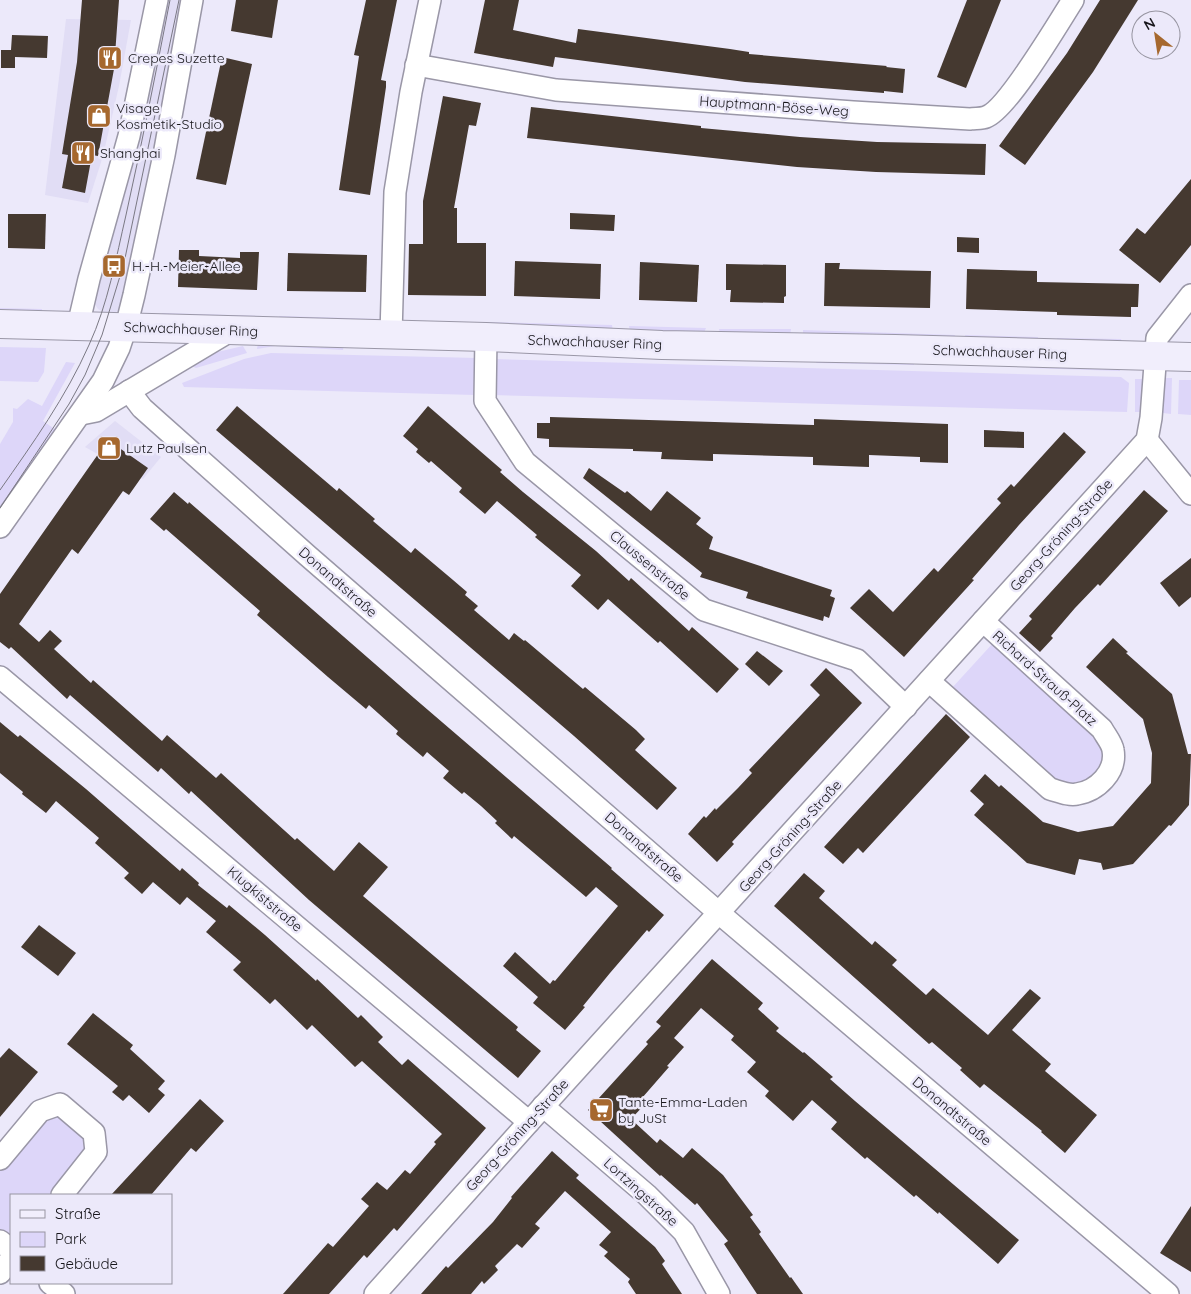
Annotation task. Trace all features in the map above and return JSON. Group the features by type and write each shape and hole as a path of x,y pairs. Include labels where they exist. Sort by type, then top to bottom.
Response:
{"main road":[{"name":"Schwachhauser Ring","path":"0,324 486,337 662,345 1191,357"}],"street":[{"path":"78,326 89,279 129,136 157,0"},
{"path":"0,527 81,414 110,366 126,327 164,155 192,0"},
{"path":"392,335 395,192 416,65 430,0"},
{"name":"Hauptmann-Böse-Weg","path":"416,65 556,90 970,119 986,117 1001,106 1073,0"},
{"path":"1191,295 1157,338 1154,356 1152,418 1147,440 1191,494"},
{"path":"81,414 96,411 230,331"},
{"name":"Claussenstraße","path":"486,337 485,401 525,462 704,610 856,660 906,707"},
{"name":"Donandtstraße","path":"128,391 142,408 301,550 720,913 1168,1294"},
{"name":"Georg-Gröning-Straße","path":"375,1294 1147,440"},
{"name":"Richard-Strauß-Platz","path":"929,681 1050,789 1076,795 1093,789 1107,778 1113,762 1113,749 1102,729 983,621"},
{"name":"Klugkiststraße","path":"0,677 536,1114"},
{"path":"0,1159 40,1111 60,1104 94,1133 96,1152 63,1194"},
{"name":"Lortzingstraße","path":"536,1114 647,1195 684,1232 719,1294"},
{"path":"0,1241 10,1249"},
{"path":"0,1273 10,1260"},
{"path":"51,1284 64,1294"}],"shaded area":[{"path":"165,0 185,0 123,306 116,312 105,313 98,309 94,303"},
{"path":"66,19 131,20 119,86 103,156 88,203 45,195"},
{"path":"115,421 161,457 143,479 85,447"}],"green space":[{"path":"0,308 42,309 42,311 0,314"},
{"path":"162,313 263,316 259,321 161,319"},
{"path":"279,316 381,319 380,321 282,322"},
{"path":"484,322 612,325 613,331 485,328"},
{"path":"629,326 706,328 703,335 630,331"},
{"path":"719,329 791,329 790,336 720,334"},
{"path":"803,330 955,335 954,341 803,336"},
{"path":"965,335 1038,337 1037,344 967,341"},
{"path":"1057,338 1121,339 1123,346 1057,344"},
{"path":"258,343 344,343 343,350 275,346 257,349"},
{"path":"243,346 247,353 196,368 187,364 213,353"},
{"path":"0,347 46,348 44,372 38,382 0,381"},
{"path":"271,353 477,358 475,395 184,387 182,383 244,359"},
{"path":"819,356 914,359 914,365 816,363"},
{"path":"494,359 1121,377 1129,383 1127,412 492,395"},
{"path":"66,362 75,363 43,421 59,432 0,515 0,444 13,422 13,408 17,409 28,399 42,406"},
{"path":"1031,362 1121,364 1120,371 1030,368"},
{"path":"1164,378 1172,378 1171,414 1163,413"},
{"path":"1135,379 1144,379 1144,412 1135,412"},
{"path":"1179,380 1191,380 1191,415 1178,414"},
{"path":"994,642 1097,736 1103,749 1104,762 1101,770 1096,775 1074,789 1059,785 951,689"},
{"path":"52,1116 66,1117 83,1130 87,1156 56,1194 10,1194 10,1239 0,1233 0,1169 39,1122"}],"building":[{"path":"82,0 119,0 114,69 98,156 92,155 85,193 62,188 68,155 62,154 77,62"},
{"path":"236,0 278,0 272,38 231,31"},
{"path":"366,0 397,0 381,80 386,81 386,87 370,195 339,190 359,56 354,55"},
{"path":"485,0 519,0 513,30 576,43 578,29 730,49 749,52 749,54 905,69 903,93 745,82 555,57 553,67 474,53"},
{"path":"967,0 1001,0 966,88 937,77"},
{"path":"1100,0 1138,0 1093,72 1025,165 999,146 1067,53"},
{"path":"12,35 48,36 47,58 15,57 15,68 1,68 1,50 11,50"},
{"path":"222,57 252,64 226,185 196,179"},
{"path":"443,96 481,103 476,126 469,125 454,208 457,208 457,243 486,243 486,296 408,295 409,244 423,244 423,201"},
{"path":"531,107 701,126 701,128 800,137 877,142 986,144 985,175 876,172 797,167 527,138"},
{"path":"1191,179 1191,245 1160,283 1119,250 1137,228 1145,234"},
{"path":"570,213 615,215 614,231 570,229"},
{"path":"8,214 46,214 45,249 8,248"},
{"path":"957,237 979,238 979,253 957,252"},
{"path":"179,250 199,250 199,256 240,258 240,252 259,252 257,290 178,287"},
{"path":"288,253 367,255 366,292 287,291"},
{"path":"515,261 601,264 600,299 514,296"},
{"path":"640,262 699,265 697,302 639,300"},
{"path":"825,263 840,263 839,269 931,271 930,308 824,306"},
{"path":"726,264 786,265 786,296 784,297 784,303 730,302 731,290 726,290"},
{"path":"967,269 1037,271 1037,282 1139,284 1138,307 1131,307 1131,317 1057,315 1057,312 966,309"},
{"path":"237,406 337,491 339,488 375,519 373,521 411,553 415,548 467,592 465,595 478,606 474,610 509,640 514,633 525,640 583,689 585,687 636,730 645,739 635,750 677,788 657,810 574,736 216,430"},
{"path":"428,406 502,470 500,472 523,492 596,551 629,581 631,578 689,631 692,627 739,669 717,693 660,641 658,643 608,599 598,610 571,586 581,575 535,537 537,535 497,501 485,514 459,492 462,488 431,461 429,463 416,452 418,449 403,436"},
{"path":"550,417 814,425 814,419 948,424 948,463 920,462 920,457 869,455 869,467 813,465 813,457 713,454 713,461 661,459 662,452 633,451 633,449 549,447 549,439 537,438 537,423 550,423"},
{"path":"984,430 1024,432 1024,448 984,447"},
{"path":"1064,432 1086,452 1019,525 972,579 974,580 904,657 850,608 869,589 893,612 934,568 938,572 1001,503 997,499 1011,484 1014,487"},
{"path":"108,440 148,468 129,495 123,491 78,554 72,549 19,624 39,642 50,630 62,641 54,649 91,683 93,680 162,741 167,735 216,778 221,773 295,840 297,838 334,871 359,842 388,867 363,896 518,1027 516,1030 541,1051 518,1078 309,900 191,791 189,794 161,768 158,772 70,695 67,699 11,647 9,649 0,642 0,594"},
{"path":"589,468 625,493 627,491 651,511 667,491 701,518 696,524 713,537 709,549 832,590 830,596 835,598 829,618 824,616 823,621 746,598 748,592 700,577 702,573 583,478"},
{"path":"1144,490 1168,511 1100,586 1098,584 1075,608 1040,652 1019,633 1032,619 1029,616"},
{"path":"174,492 188,504 189,502 664,915 649,932 647,930 565,1030 533,1003 538,997 503,966 515,952 550,984 553,980 555,981 618,906 596,887 586,897 514,836 512,839 481,806 464,792 462,794 443,778 449,771 427,752 423,757 396,734 398,731 369,705 366,709 328,677 257,615 260,611 166,529 164,531 150,519"},
{"path":"1191,558 1191,597 1179,607 1160,583"},
{"path":"1113,638 1128,652 1126,653 1172,694 1188,754 1191,754 1189,805 1133,864 1103,870 1101,863 1079,859 1075,875 1027,863 974,815 984,804 970,791 985,774 999,787 1001,785 1043,822 1078,832 1113,826 1151,783 1152,753 1143,719 1086,667"},
{"path":"757,651 783,671 769,686 745,664"},
{"path":"826,668 862,703 732,842 734,844 717,862 688,834 704,816 706,818 715,808 716,810 738,788 752,773 749,770 820,695 810,685"},
{"path":"946,714 970,737 863,853 858,848 843,864 824,847"},
{"path":"0,722 18,737 20,735 86,789 180,871 182,868 199,883 198,885 227,908 229,905 316,981 317,979 358,1018 361,1015 383,1037 378,1042 402,1065 408,1059 486,1128 397,1231 394,1228 367,1258 364,1255 329,1294 283,1294 328,1243 333,1247 369,1206 361,1199 377,1182 387,1190 405,1170 410,1174 436,1144 434,1142 442,1134 362,1061 355,1067 312,1025 307,1030 275,999 270,1004 233,970 241,962 206,932 216,921 187,897 180,905 153,882 142,894 124,878 129,873 95,843 99,838 56,801 46,813 22,794 23,792 0,773"},
{"path":"804,873 825,891 819,898 872,945 875,941 897,960 892,965 926,995 933,988 988,1035 1030,989 1041,998 1012,1030 1051,1064 1045,1071 1097,1115 1065,1153 1042,1131 984,1084 980,1088 960,1070 962,1068 932,1042 929,1044 774,906"},
{"path":"39,925 76,953 58,976 21,947"},
{"path":"712,959 763,1003 758,1009 779,1028 776,1031 804,1052 833,1077 830,1079 855,1101 1019,1240 998,1264 939,1212 938,1214 916,1195 914,1197 867,1157 865,1159 831,1129 837,1122 812,1100 793,1121 765,1096 769,1091 747,1072 756,1062 731,1040 734,1036 701,1008 674,1038 684,1047 642,1098 647,1102 631,1119 657,1143 660,1139 683,1158 692,1148 723,1175 753,1215 750,1217 761,1232 759,1234 803,1294 757,1294 724,1244 728,1241 697,1203 695,1205 660,1176 588,1110 648,1044 646,1042 661,1026 656,1022"},
{"path":"93,1013 133,1045 130,1049 165,1081 158,1089 165,1095 149,1113 129,1095 123,1101 112,1092 118,1086 67,1044"},
{"path":"9,1048 38,1072 0,1117 0,1058"},
{"path":"200,1099 224,1121 196,1152 191,1148 152,1194 112,1194"},
{"path":"552,1151 579,1175 576,1178 655,1247 665,1261 662,1264 682,1294 636,1294 628,1282 630,1279 604,1256 608,1252 599,1245 611,1232 565,1191 535,1224 540,1228 522,1248 517,1244 495,1266 498,1270 484,1284 482,1281 471,1294 421,1294 446,1266 448,1268 493,1222 511,1197"},
{"path":"1191,1206 1191,1272 1160,1253"}],"tram line":[{"path":"0,490 25,455 70,383 96,329 115,264 170,0"},
{"path":"0,508 69,404 85,375 102,335 124,263 179,0"}],"place":[{"name":"Crepes Suzette","path":"110,58"},
{"name":"Visage Kosmetik-Studio","path":"99,116"},
{"name":"Shanghai","path":"83,153"},
{"name":"H.-H.-Meier-Allee","path":"114,266"},
{"name":"Lutz Paulsen","path":"109,448"},
{"name":"Tante-Emma-Laden by JuSt","path":"601,1110"}]}
